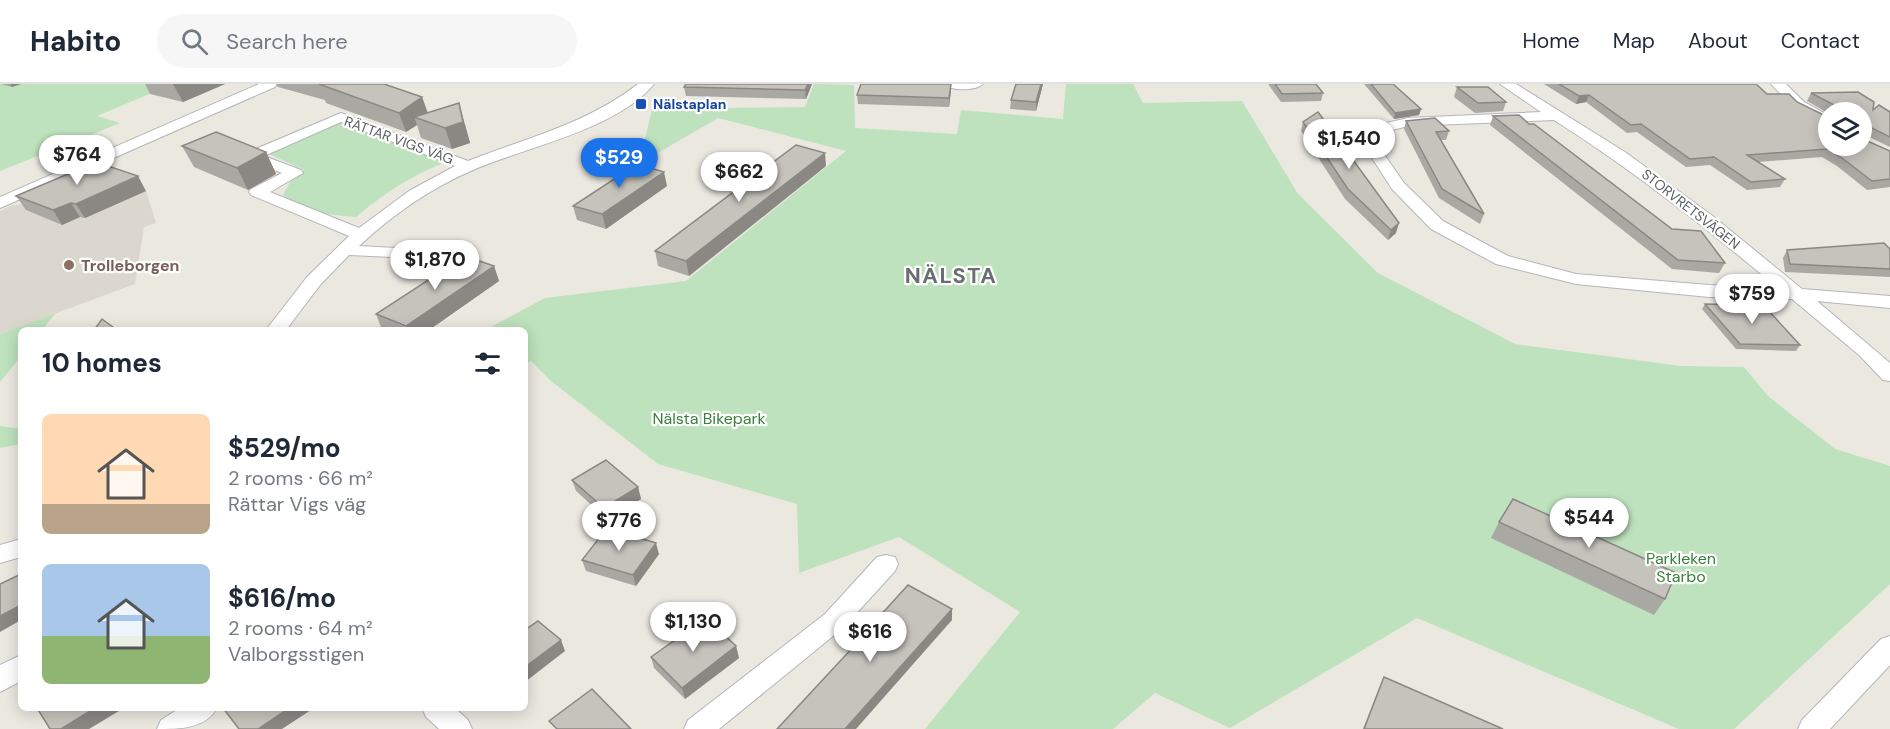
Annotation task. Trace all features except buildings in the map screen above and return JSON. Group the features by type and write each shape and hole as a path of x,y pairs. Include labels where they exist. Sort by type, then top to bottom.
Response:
{"street":[{"path":"0,203 270,84"},
{"name":"RÄTTAR VIGS VÄG","path":"278,327 295,301 361,235 432,183 468,166 564,132 612,110 647,84"},
{"path":"950,84 976,84"},
{"name":"STORVRETSVÄGEN","path":"1507,84 1620,155 1708,221 1866,351 1890,375"},
{"path":"1778,84 1799,105 1818,116"},
{"path":"1559,115 1399,123 1374,130 1370,144 1398,186 1437,225 1502,260 1576,279 1709,291 1797,294 1890,302"},
{"name":"RÄTTAR VIGS VÄG","path":"361,235 257,192 295,173 251,156 342,117 468,166"},
{"path":"346,250 452,256"},
{"path":"0,554 18,549"},
{"path":"698,729 834,621 886,564"},
{"path":"1812,729 1890,647"},
{"path":"0,680 18,668"},
{"path":"171,729 198,711"},
{"path":"439,711 458,729"}],"shaded area":[{"name":"Trolleborgen","path":"101,174 146,191 156,223 144,227 135,284 0,334 0,211 10,206 34,202"}],"green space":[{"path":"0,84 173,84 97,116 120,123 0,171"},
{"path":"814,84 854,85 855,128 957,134 961,110 1063,119 1066,84 1133,84 1143,103 1242,101 1298,194 1378,273 1515,344 1681,366 1744,367 1768,396 1835,449 1890,466 1890,584 1734,729 1679,729 1417,618 1230,728 1155,693 1113,729 925,729 1020,612 899,537 799,573 797,504 658,464 551,381 531,361 528,362 528,327 491,327 545,298 686,281 846,151 718,118 639,164 652,109 805,107"},
{"path":"339,121 448,161 399,185 356,217 327,214 300,206 283,195 290,182 304,170 267,153"},
{"path":"56,313 44,327 19,327"},
{"path":"18,327 18,360 0,382 0,334"},
{"path":"0,426 18,429 18,445 0,448"}],"place":[{"name":"Nälstaplan","path":"641,104"},
{"name":"Trolleborgen","path":"69,265"}],"district":[{"name":"NÄLSTA","path":"951,275"}],"park label":[{"name":"Nälsta Bikepark","path":"709,418"},
{"name":"Parkleken Starbo","path":"1681,567"}]}
